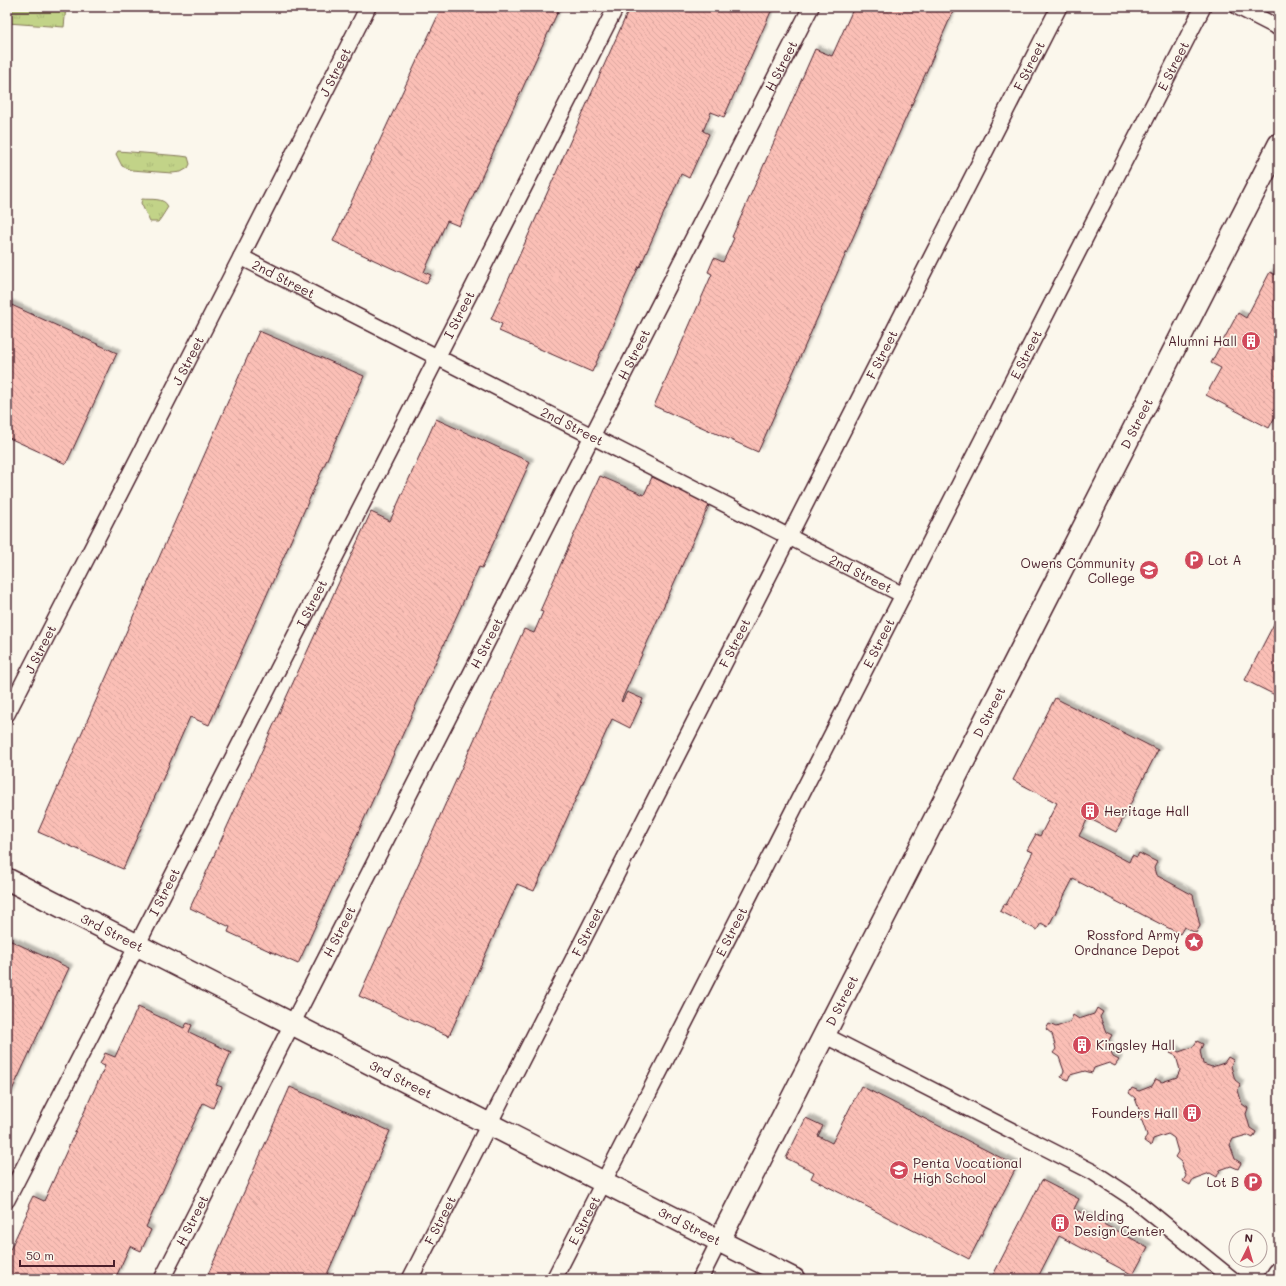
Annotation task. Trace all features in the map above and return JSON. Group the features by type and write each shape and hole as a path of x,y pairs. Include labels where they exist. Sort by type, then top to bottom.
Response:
{"street":[{"name":"J Street","path":"7,714 368,7"},
{"name":"I Street","path":"7,1200 616,7"},
{"name":"H Street","path":"162,1279 810,7"},
{"name":"F Street","path":"410,1279 1059,7"},
{"name":"E Street","path":"554,1279 1203,7"},
{"path":"1238,7 1279,28"},
{"name":"D Street","path":"700,1279 1279,144"},
{"name":"2nd Street","path":"241,257 438,356 903,595"},
{"name":"3rd Street","path":"7,879 794,1279"},
{"path":"824,1035 1093,1172 1131,1197 1232,1279"},
{"path":"1275,1279 1279,1273"}],"green space":[{"path":"7,7 66,7 64,27 7,23"},
{"path":"118,151 188,157 190,164 188,168 181,172 172,173 131,170 122,166 116,154"},
{"path":"142,199 161,200 166,204 168,207 158,222 150,222 141,203"}],"building":[{"path":"442,7 560,7 459,226 447,221 424,272 431,275 426,284 333,241"},
{"path":"630,7 773,7 724,117 711,112 703,131 709,134 689,178 681,174 592,372 499,331 502,324 491,319"},
{"path":"854,7 955,7 758,452 654,406 712,274 708,272 714,258 723,262 734,238 732,237 815,49 832,56"},
{"name":"Alumni Hall","path":"1270,272 1279,277 1279,409 1269,428 1206,395 1221,368 1211,363 1238,313 1246,318"},
{"path":"7,303 117,353 66,464 7,437"},
{"path":"259,331 364,376 209,725 190,717 123,869 38,832"},
{"path":"436,419 530,462 482,568 479,567 298,964 228,932 230,927 190,908 371,512 390,521"},
{"path":"600,476 644,495 652,477 710,503 621,701 622,702 627,692 643,699 630,728 612,719 534,891 517,884 449,1036 359,996 524,629 534,633 543,612 540,611"},
{"path":"1277,618 1279,618 1279,697 1245,680"},
{"name":"Heritage Hall","path":"1055,698 1158,750 1116,832 1088,818 1079,836 1129,862 1132,855 1137,857 1139,853 1157,862 1154,868 1156,875 1193,895 1200,926 1196,933 1184,927 1180,934 1073,879 1048,927 1041,923 1037,930 1000,911 1004,904 1006,905 1033,852 1027,850 1036,834 1040,836 1057,803 1013,780"},
{"path":"7,939 69,968 7,1101"},
{"path":"138,1007 184,1028 187,1023 192,1025 189,1032 231,1052 216,1085 222,1087 213,1108 203,1103 146,1227 151,1230 141,1251 130,1246 115,1279 7,1279 7,1256 30,1207 28,1206 33,1196 44,1201 105,1066 100,1064 105,1053 115,1057"},
{"name":"Kingsley Hall","path":"1097,1008 1103,1012 1100,1017 1106,1032 1112,1035 1108,1042 1113,1057 1119,1060 1115,1066 1109,1063 1094,1068 1092,1073 1085,1071 1070,1075 1068,1080 1061,1077 1064,1071 1059,1057 1053,1053 1056,1049 1052,1034 1046,1029 1049,1024 1056,1027 1070,1022 1073,1015 1079,1019 1094,1014"},
{"name":"Founders Hall","path":"1197,1041 1203,1044 1200,1051 1203,1064 1212,1067 1224,1063 1228,1057 1233,1060 1231,1066 1235,1080 1240,1084 1238,1090 1242,1104 1248,1108 1246,1114 1250,1128 1256,1132 1253,1138 1247,1135 1233,1139 1230,1145 1235,1159 1241,1163 1238,1169 1231,1166 1220,1170 1217,1177 1210,1173 1193,1179 1190,1185 1183,1181 1186,1176 1181,1162 1175,1157 1178,1152 1174,1138 1168,1134 1153,1139 1151,1146 1144,1141 1147,1135 1142,1121 1136,1117 1140,1112 1135,1098 1129,1093 1132,1088 1139,1091 1152,1086 1156,1079 1162,1082 1177,1077 1180,1070 1176,1056 1170,1053 1172,1048 1179,1052 1193,1047"},
{"path":"861,1086 1017,1166 969,1259 811,1178 814,1172 786,1158 806,1118 823,1126 818,1136 832,1143"},
{"path":"290,1087 390,1131 325,1279 206,1279"},
{"name":"Welding Design Center","path":"1042,1180 1079,1199 1074,1209 1148,1247 1133,1275 1059,1236 1037,1279 991,1279"}],"place":[{"name":"Alumni Hall","path":"1251,341"},
{"name":"Lot A","path":"1194,560"},
{"name":"Owens Community College","path":"1149,570"},
{"name":"Heritage Hall","path":"1090,811"},
{"name":"Rossford Army Ordnance Depot","path":"1194,942"},
{"name":"Kingsley Hall","path":"1082,1045"},
{"name":"Founders Hall","path":"1192,1113"},
{"name":"Penta Vocational High School","path":"899,1170"},
{"name":"Lot B","path":"1253,1182"},
{"name":"Welding Design Center","path":"1060,1223"}]}
